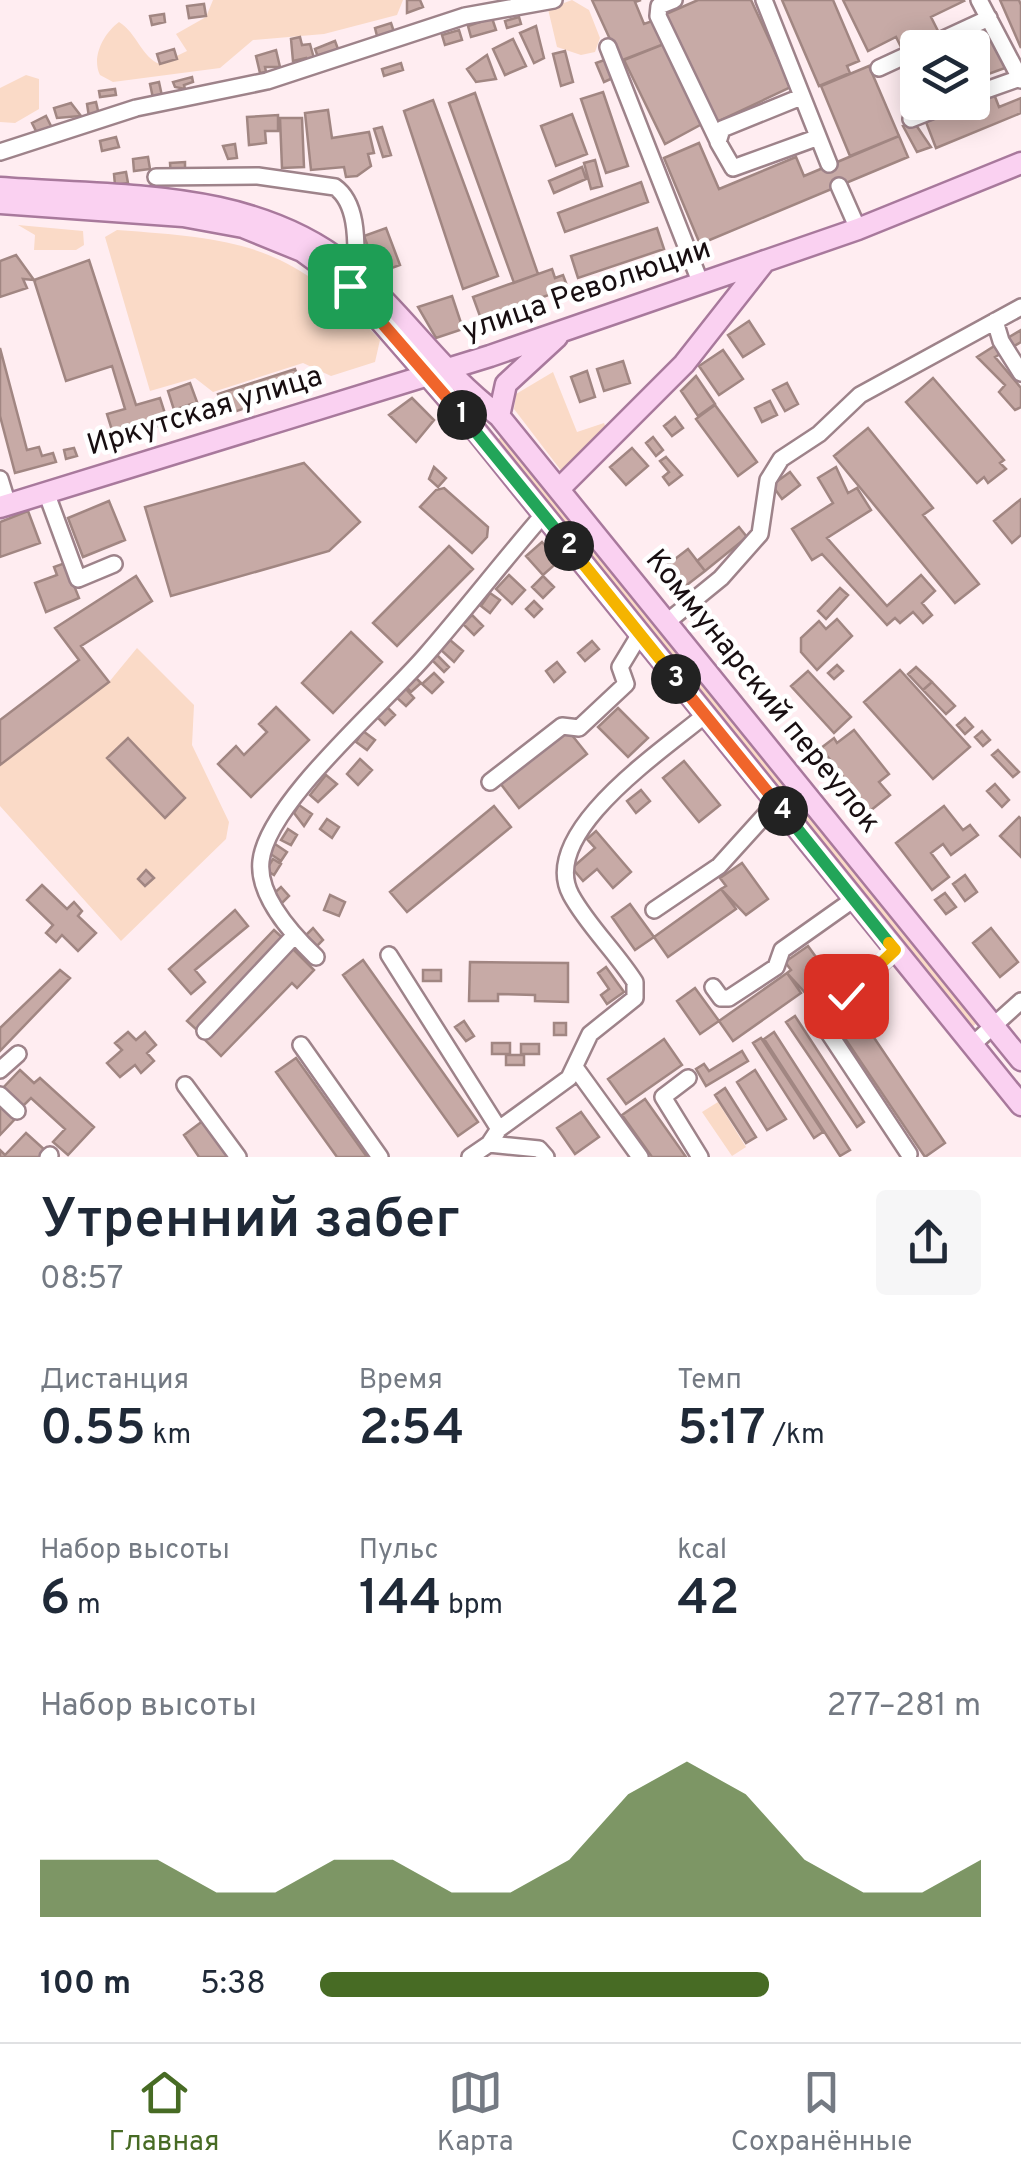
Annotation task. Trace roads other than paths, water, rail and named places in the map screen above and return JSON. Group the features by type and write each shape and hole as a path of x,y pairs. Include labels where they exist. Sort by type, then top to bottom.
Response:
{"main road":[{"name":"улица Революции","path":"437,373 858,229 1021,163"},
{"path":"0,188 185,202 247,213 309,239 356,273 437,373"},
{"path":"0,202 199,218 272,237 302,252 350,286 437,373"},
{"name":"улица Революции","path":"559,489 684,364 764,261"},
{"path":"477,432 473,417 478,411 499,416 506,384 564,331"},
{"name":"Коммунарский переулок","path":"437,373 499,416 1021,1060"},
{"name":"Коммунарский переулок","path":"437,373 477,432 1021,1105"},
{"name":"Иркутская улица","path":"4,506 437,373"}],"street":[{"path":"0,152 136,108 267,80 465,16 554,0"},
{"path":"674,0 659,6 658,16 733,168 816,138"},
{"path":"764,0 829,164"},
{"path":"979,0 1019,73 990,87"},
{"path":"963,30 989,18"},
{"path":"608,47 701,284"},
{"path":"879,68 900,58"},
{"path":"719,144 722,129 800,97"},
{"path":"156,177 258,176 335,186 344,194 354,224 356,273"},
{"path":"838,186 858,229"},
{"path":"667,622 722,578 760,534 768,480 782,459 819,434 860,395 1021,307"},
{"path":"995,321 1018,362"},
{"path":"0,479 4,506"},
{"path":"46,492 78,579 114,564"},
{"path":"316,957 294,936 261,880 266,839 313,777 424,658 543,514"},
{"path":"490,782 562,726 579,728 626,684 620,667 640,634"},
{"path":"470,1157 488,1144 499,1128 576,1070 590,1034 628,1005 637,992 630,974 569,892 568,851 584,820 705,714"},
{"path":"654,910 719,866 776,803"},
{"path":"713,987 722,998 729,998 776,967 782,950 854,899"},
{"path":"205,1030 294,936"},
{"path":"895,950 819,1018 909,1154"},
{"path":"389,954 499,1128"},
{"path":"972,1045 1021,1001"},
{"path":"301,1045 380,1157"},
{"path":"0,1070 18,1054"},
{"path":"576,1070 640,1157"},
{"path":"688,1078 662,1098 700,1157"},
{"path":"185,1085 238,1157"},
{"path":"0,1095 17,1111"},
{"path":"488,1144 539,1150 546,1157"}]}
